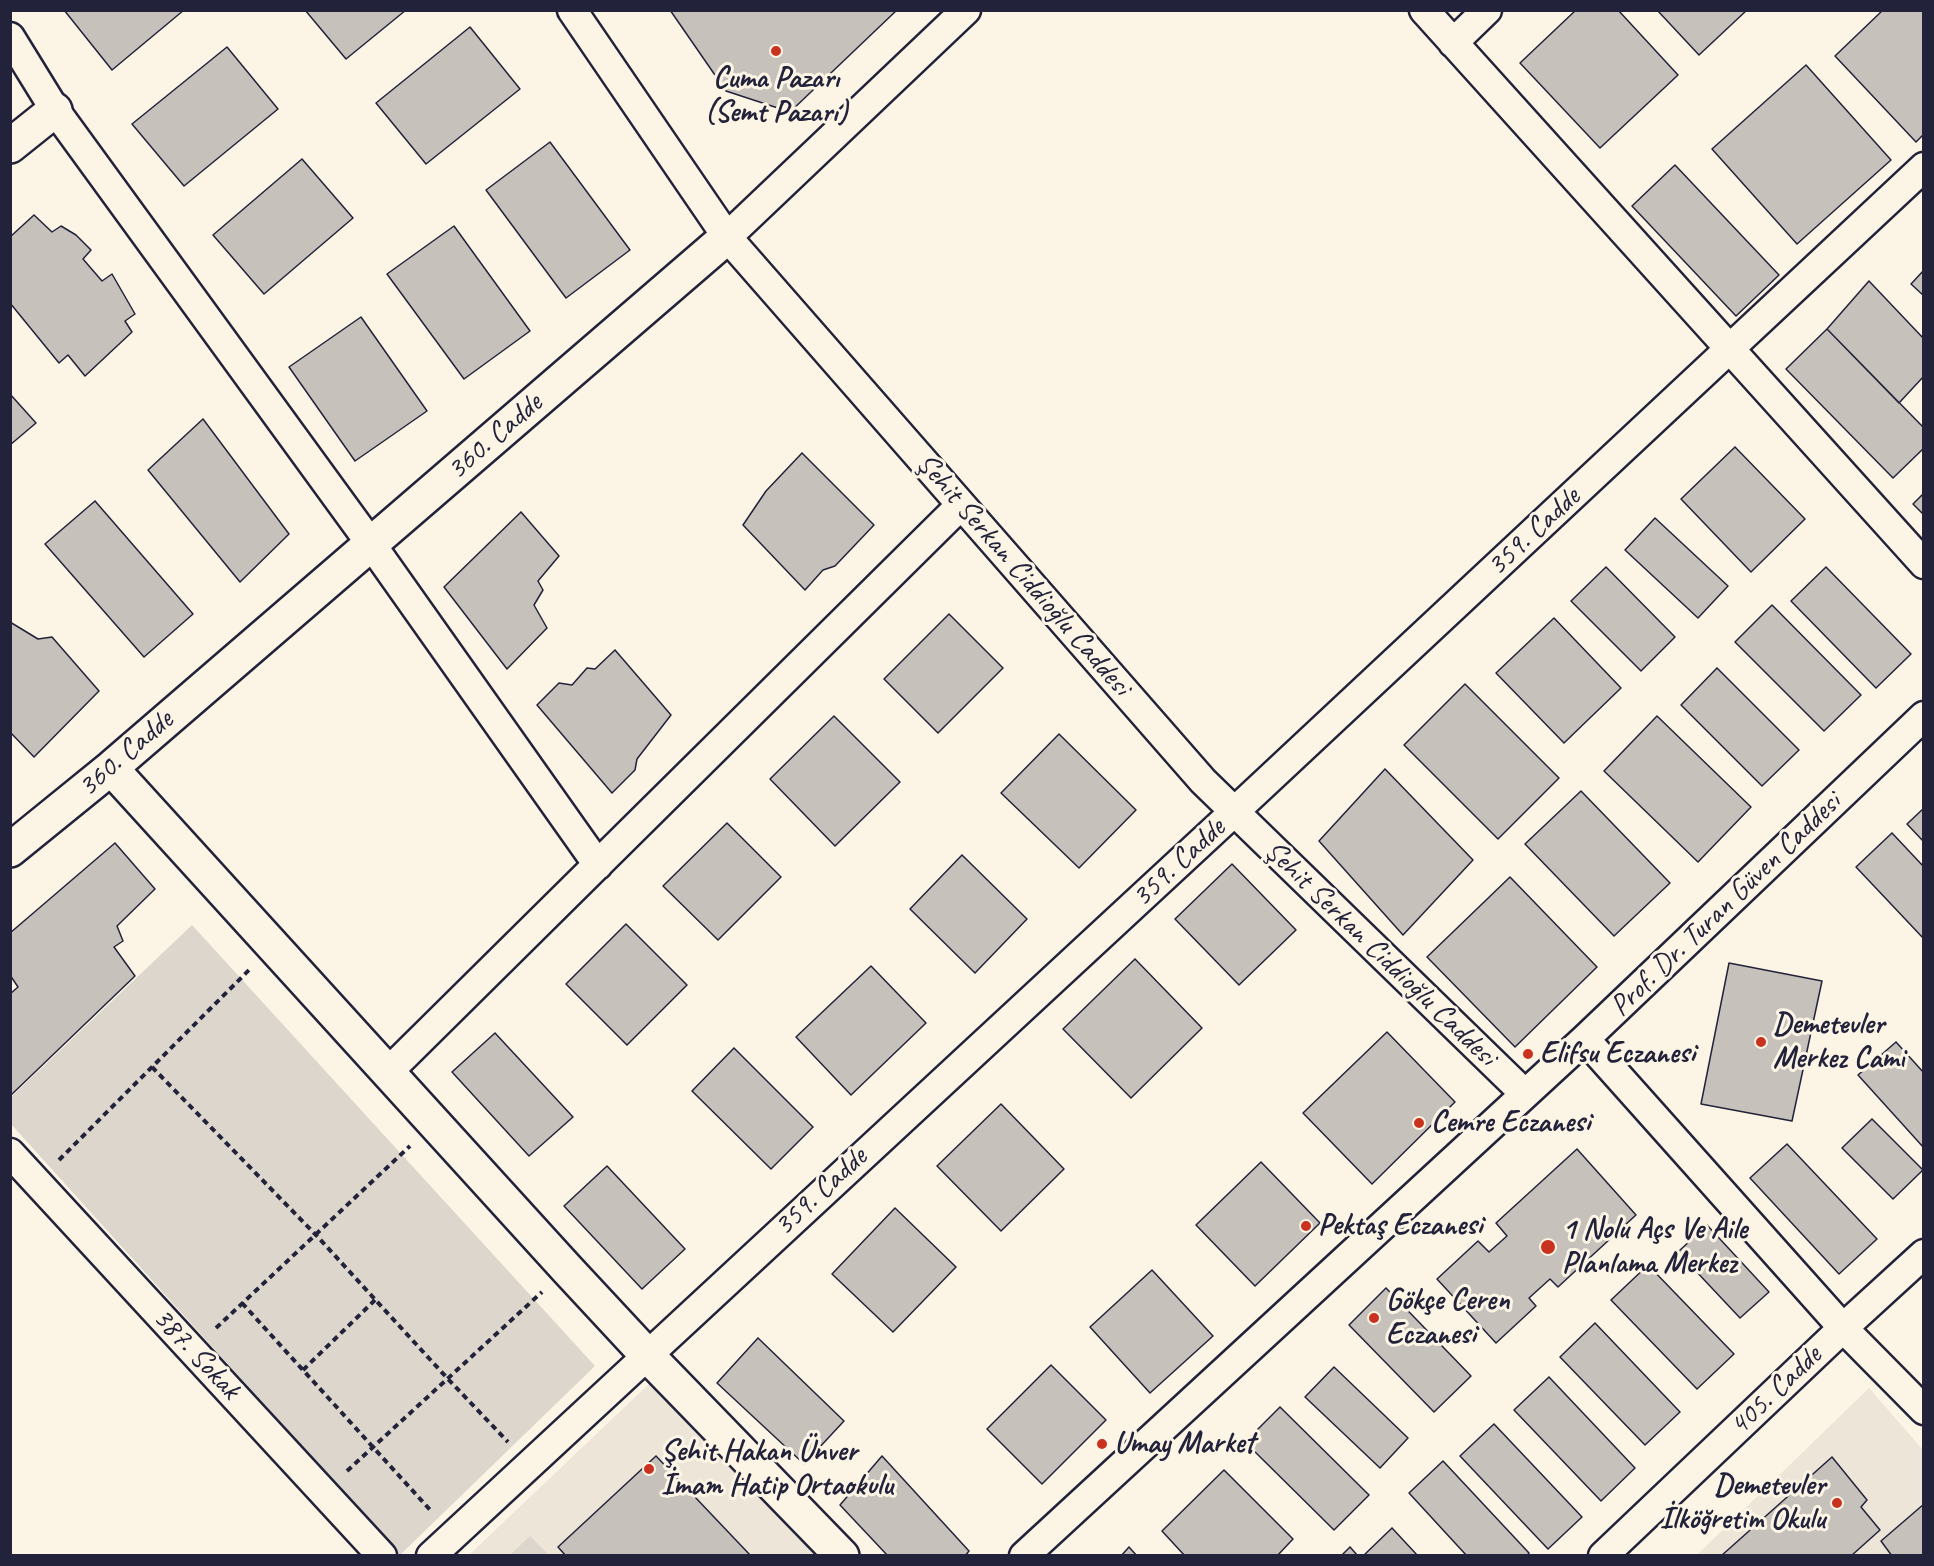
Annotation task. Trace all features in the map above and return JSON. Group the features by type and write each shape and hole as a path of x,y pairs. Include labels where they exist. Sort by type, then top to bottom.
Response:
{"street":[{"name":"Şehit Serkan Ciddioğlu Caddesi","path":"572,10 727,237 1203,781 1525,1094"},
{"name":"360. Cadde","path":"10,850 111,768 727,237 966,10"},
{"path":"1424,10 1923,564"},
{"path":"1453,43 1488,10"},
{"path":"10,37 55,110 371,544 598,865"},
{"path":"10,146 55,110"},
{"name":"359. Cadde","path":"430,1556 1234,812 1923,167"},
{"path":"388,1072 962,505"},
{"name":"Prof. Dr. Turan Güven Caddesi","path":"1024,1556 1585,1039 1923,716"},
{"path":"111,768 567,1269 842,1556"},
{"path":"1585,1039 1843,1328 1923,1410"},
{"name":"387. Sokak","path":"10,1153 382,1556"},
{"name":"405. Cadde","path":"1603,1556 1923,1254"}],"path":[{"path":"37,1181 273,946"},
{"path":"152,1066 316,1235 447,1379 530,1464"},
{"path":"193,1350 434,1123"},
{"path":"324,1492 567,1269"},
{"path":"303,1370 375,1300"},
{"path":"242,1304 453,1535"}],"shaded area":[{"path":"192,925 595,1366 400,1555 11,1124 11,1097"},
{"name":"Şehit Hakan Ünver İmam Hatip Ortaokulu","path":"651,1382 825,1556 468,1556"},
{"name":"Demetevler İlköğretim Okulu","path":"1869,1388 1923,1450 1923,1555 1696,1556"},
{"path":"530,1536 549,1555 510,1555"}],"building":[{"path":"64,10 184,10 112,70"},
{"path":"305,10 406,10 346,59"},
{"name":"Cuma Pazarı (Semt Pazarı)","path":"670,10 897,10 790,112 726,91"},
{"path":"1576,10 1618,10 1678,75 1600,148 1520,63"},
{"path":"1657,10 1747,10 1699,55"},
{"path":"1883,10 1924,10 1924,134 1916,142 1835,56"},
{"path":"470,27 520,89 426,164 376,103"},
{"path":"227,47 278,109 184,186 132,124"},
{"path":"1806,65 1891,160 1797,244 1712,149"},
{"path":"550,142 630,250 566,298 486,190"},
{"path":"302,159 353,218 264,294 213,235"},
{"path":"1675,165 1779,275 1736,316 1632,206"},
{"path":"34,215 52,232 61,226 76,235 91,250 83,259 102,281 112,274 135,314 125,321 132,332 85,376 68,355 59,363 10,303 10,237"},
{"path":"454,226 530,331 464,379 387,274"},
{"path":"1924,270 1924,296 1911,284"},
{"path":"1869,281 1924,339 1924,376 1899,403 1827,329"},
{"path":"361,317 427,411 355,461 289,367"},
{"path":"1827,329 1924,428 1924,448 1893,478 1786,369"},
{"path":"10,394 36,423 10,445"},
{"path":"203,419 289,534 240,582 148,470"},
{"path":"1735,447 1805,519 1751,572 1681,499"},
{"path":"802,453 874,525 835,566 823,570 805,590 743,525 766,491"},
{"path":"1924,493 1924,515 1913,504"},
{"path":"95,501 193,614 144,657 45,544"},
{"path":"521,512 559,556 538,581 543,590 534,605 547,628 507,669 444,587"},
{"path":"1655,518 1728,586 1698,618 1625,550"},
{"path":"1606,567 1675,637 1641,671 1571,601"},
{"path":"1826,567 1911,654 1876,688 1791,601"},
{"path":"1772,605 1861,695 1824,731 1735,642"},
{"path":"949,614 1003,668 938,733 884,679"},
{"path":"1554,618 1621,688 1564,743 1496,673"},
{"path":"10,622 38,639 52,637 99,691 34,757 10,732"},
{"path":"615,650 671,715 637,759 635,770 612,793 537,705 559,683 572,685 587,668 595,669"},
{"path":"1717,668 1799,750 1762,786 1681,705"},
{"path":"1465,684 1559,778 1498,839 1404,745"},
{"path":"834,716 900,782 835,846 770,779"},
{"path":"1657,716 1751,807 1698,862 1604,771"},
{"path":"1059,734 1136,810 1079,868 1001,793"},
{"path":"1385,769 1473,860 1403,935 1319,841"},
{"path":"1581,791 1670,883 1614,936 1525,844"},
{"path":"1924,808 1924,842 1907,824"},
{"path":"727,823 781,877 718,940 663,886"},
{"path":"1892,833 1924,867 1924,939 1856,867"},
{"path":"115,843 155,889 117,926 123,941 114,947 135,976 10,1096 10,994 18,987 10,975 10,933"},
{"path":"962,855 1027,919 975,973 910,909"},
{"path":"1232,864 1296,930 1239,985 1175,919"},
{"path":"1510,877 1597,967 1515,1047 1427,957"},
{"path":"626,924 687,985 627,1045 566,984"},
{"path":"1135,959 1202,1028 1131,1098 1063,1029"},
{"name":"Demetevler Merkez Cami","path":"1729,963 1822,981 1792,1121 1701,1104"},
{"path":"871,966 926,1023 851,1095 796,1037"},
{"path":"1387,1032 1455,1102 1372,1184 1303,1113"},
{"path":"495,1033 573,1117 529,1156 452,1072"},
{"path":"1896,1042 1924,1073 1924,1148 1858,1075"},
{"path":"734,1048 813,1127 771,1169 692,1091"},
{"path":"1001,1104 1064,1169 1001,1231 937,1166"},
{"path":"1872,1119 1923,1170 1893,1199 1842,1148"},
{"path":"1787,1144 1877,1239 1839,1274 1750,1178"},
{"name":"1 Nolu Açs Ve Aile Planlama Merkez","path":"1577,1149 1636,1215 1558,1287 1550,1279 1529,1298 1536,1306 1496,1343 1437,1279 1478,1241 1489,1252 1507,1236 1496,1223"},
{"path":"1261,1162 1320,1223 1255,1286 1196,1225"},
{"path":"607,1166 685,1249 642,1289 564,1206"},
{"path":"895,1208 956,1267 893,1332 832,1274"},
{"path":"1707,1225 1769,1292 1740,1318 1678,1252"},
{"path":"1648,1265 1734,1354 1697,1389 1611,1300"},
{"path":"1152,1270 1213,1336 1150,1393 1090,1327"},
{"path":"1386,1288 1471,1376 1434,1412 1349,1325"},
{"path":"1595,1323 1680,1412 1645,1445 1560,1357"},
{"path":"758,1338 844,1421 804,1464 717,1383"},
{"path":"1051,1365 1106,1420 1042,1484 987,1429"},
{"path":"1334,1367 1408,1438 1380,1468 1305,1397"},
{"path":"1549,1377 1635,1468 1601,1501 1514,1410"},
{"path":"1280,1407 1369,1495 1334,1530 1245,1442"},
{"path":"1494,1424 1582,1517 1548,1549 1460,1456"},
{"path":"656,1456 751,1556 566,1556 558,1547"},
{"path":"882,1456 969,1551 965,1556 888,1556 840,1505"},
{"path":"1832,1457 1867,1500 1861,1507 1880,1530 1851,1556 1721,1556"},
{"path":"1443,1461 1529,1553 1527,1556 1467,1556 1409,1493"},
{"path":"1224,1470 1293,1539 1277,1556 1185,1556 1162,1531"},
{"path":"1924,1504 1924,1556 1892,1556 1881,1541"},
{"path":"1392,1528 1418,1556 1363,1556"},
{"path":"1129,1547 1137,1556 1121,1556"},
{"path":"1350,1547 1358,1556 1341,1556"}],"place":[{"name":"Cuma Pazarı (Semt Pazarı)","path":"776,51"},
{"name":"Demetevler Merkez Cami","path":"1761,1042"},
{"name":"Elifsu Eczanesi","path":"1528,1054"},
{"name":"Cemre Eczanesi","path":"1419,1123"},
{"name":"Pektaş Eczanesi","path":"1306,1226"},
{"name":"1 Nolu Açs Ve Aile Planlama Merkez","path":"1548,1247"},
{"name":"Gökçe Ceren Eczanesi","path":"1374,1318"},
{"name":"Umay Market","path":"1102,1444"},
{"name":"Şehit Hakan Ünver İmam Hatip Ortaokulu","path":"649,1469"},
{"name":"Demetevler İlköğretim Okulu","path":"1837,1503"}]}
